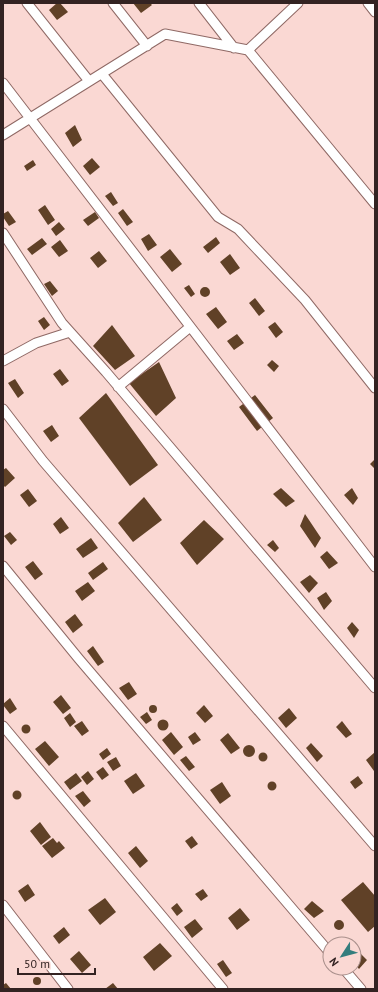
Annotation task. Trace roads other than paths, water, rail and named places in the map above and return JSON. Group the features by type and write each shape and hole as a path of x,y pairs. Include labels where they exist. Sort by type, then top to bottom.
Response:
{"street":[{"path":"27,3 89,82"},
{"path":"113,3 147,46"},
{"path":"199,3 234,48"},
{"path":"248,50 298,3"},
{"path":"368,3 375,12"},
{"path":"3,135 165,34 248,50 375,204"},
{"path":"102,74 218,217 238,229 305,300 375,388"},
{"path":"3,83 375,567"},
{"path":"3,233 62,323 375,688"},
{"path":"118,387 190,327"},
{"path":"3,361 36,343 70,332"},
{"path":"3,410 43,461 375,846"},
{"path":"3,566 78,659 322,944"},
{"path":"3,726 223,989"},
{"path":"3,905 68,989"},
{"path":"350,976 361,989"}]}
